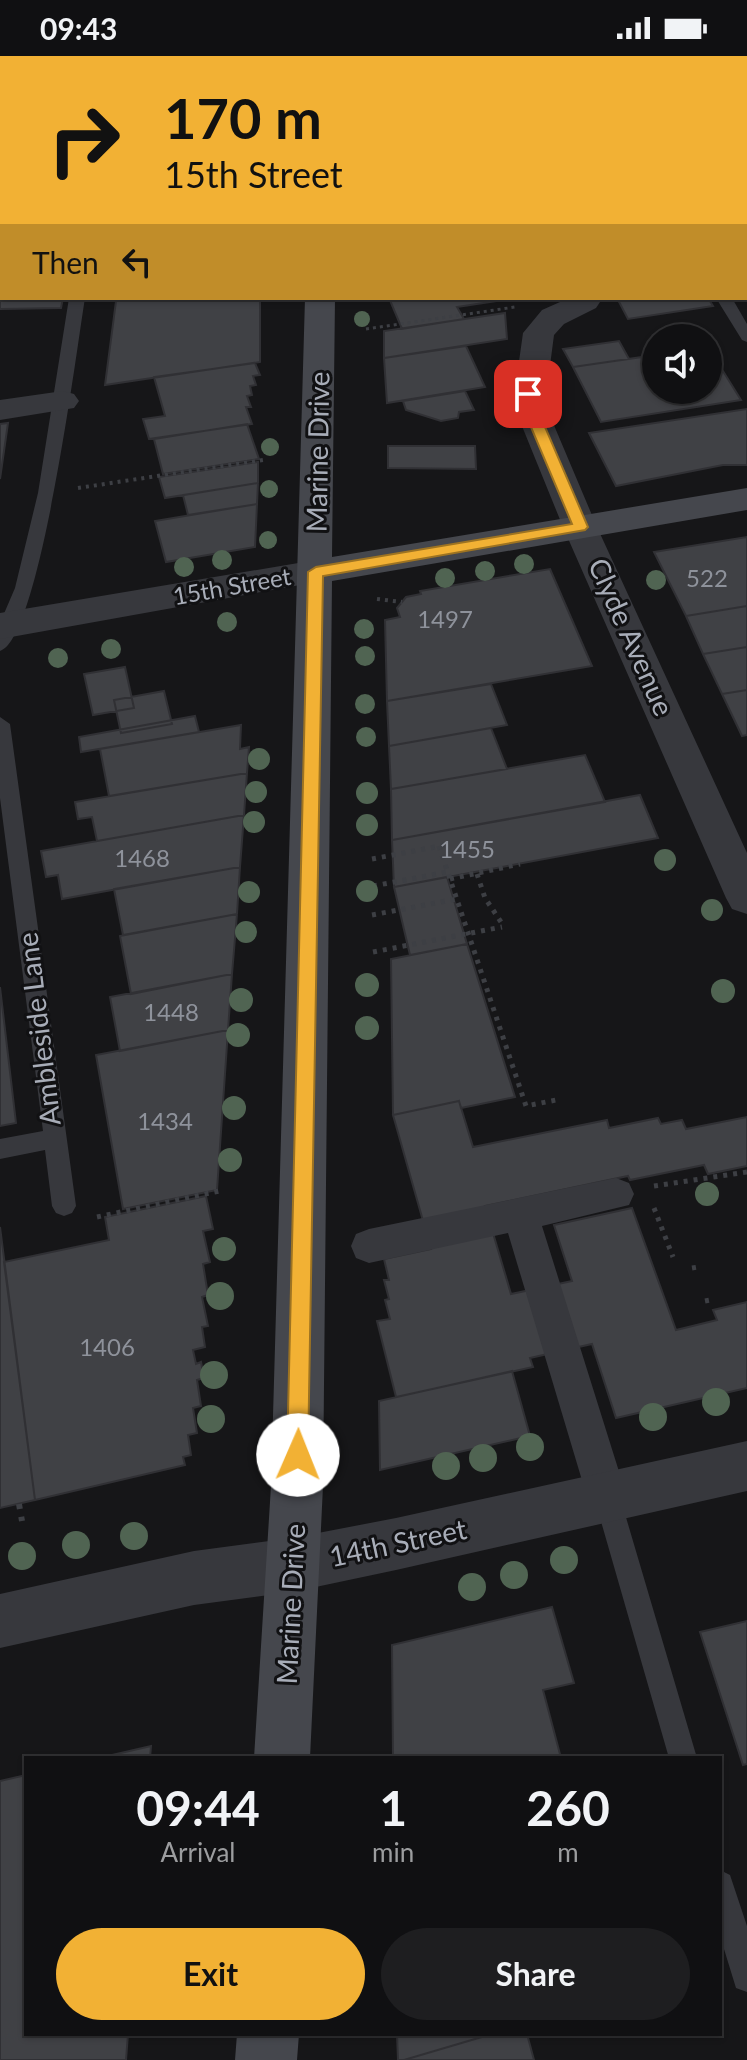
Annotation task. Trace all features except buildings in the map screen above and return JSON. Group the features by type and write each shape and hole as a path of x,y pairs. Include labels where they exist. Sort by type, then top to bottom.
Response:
{"main road":[{"name":"Marine Drive","path":"282,1756 297,1486 320,300"},
{"name":"15th Street","path":"316,572 747,499"},
{"path":"266,2060 268,2036"}],"street":[{"name":"Clyde Avenue","path":"584,300 553,317 539,333 528,394 532,413 747,898"},
{"path":"0,410 63,401"},
{"name":"15th Street","path":"3,632 316,572"},
{"path":"369,1246 631,1191"},
{"path":"520,1214 607,1497"},
{"name":"14th Street","path":"0,1621 194,1578 292,1565 747,1466"}],"lane":[{"path":"3,632 24,588 46,493 77,300"},
{"path":"725,300 747,337"},
{"name":"Ambleside Lane","path":"0,724 55,1138 0,1149"},
{"path":"55,1138 64,1206"},
{"path":"607,1497 682,1756"},
{"path":"722,1892 747,1977"}],"path":[{"path":"366,329 527,305"},
{"path":"46,493 263,460"},
{"path":"372,598 402,602"},
{"path":"372,859 442,846 450,879 526,1106 561,1099"},
{"path":"450,879 520,864"},
{"path":"373,886 448,872"},
{"path":"373,952 501,924 485,898 477,874"},
{"path":"372,915 457,899"},
{"path":"631,1191 697,1177 707,1180 747,1172"},
{"path":"64,1206 87,1219 224,1190"},
{"path":"651,1201 673,1257"},
{"path":"19,1504 22,1521"}],"route":[{"path":"298,1455 316,572 580,527 532,413 528,394"}]}
